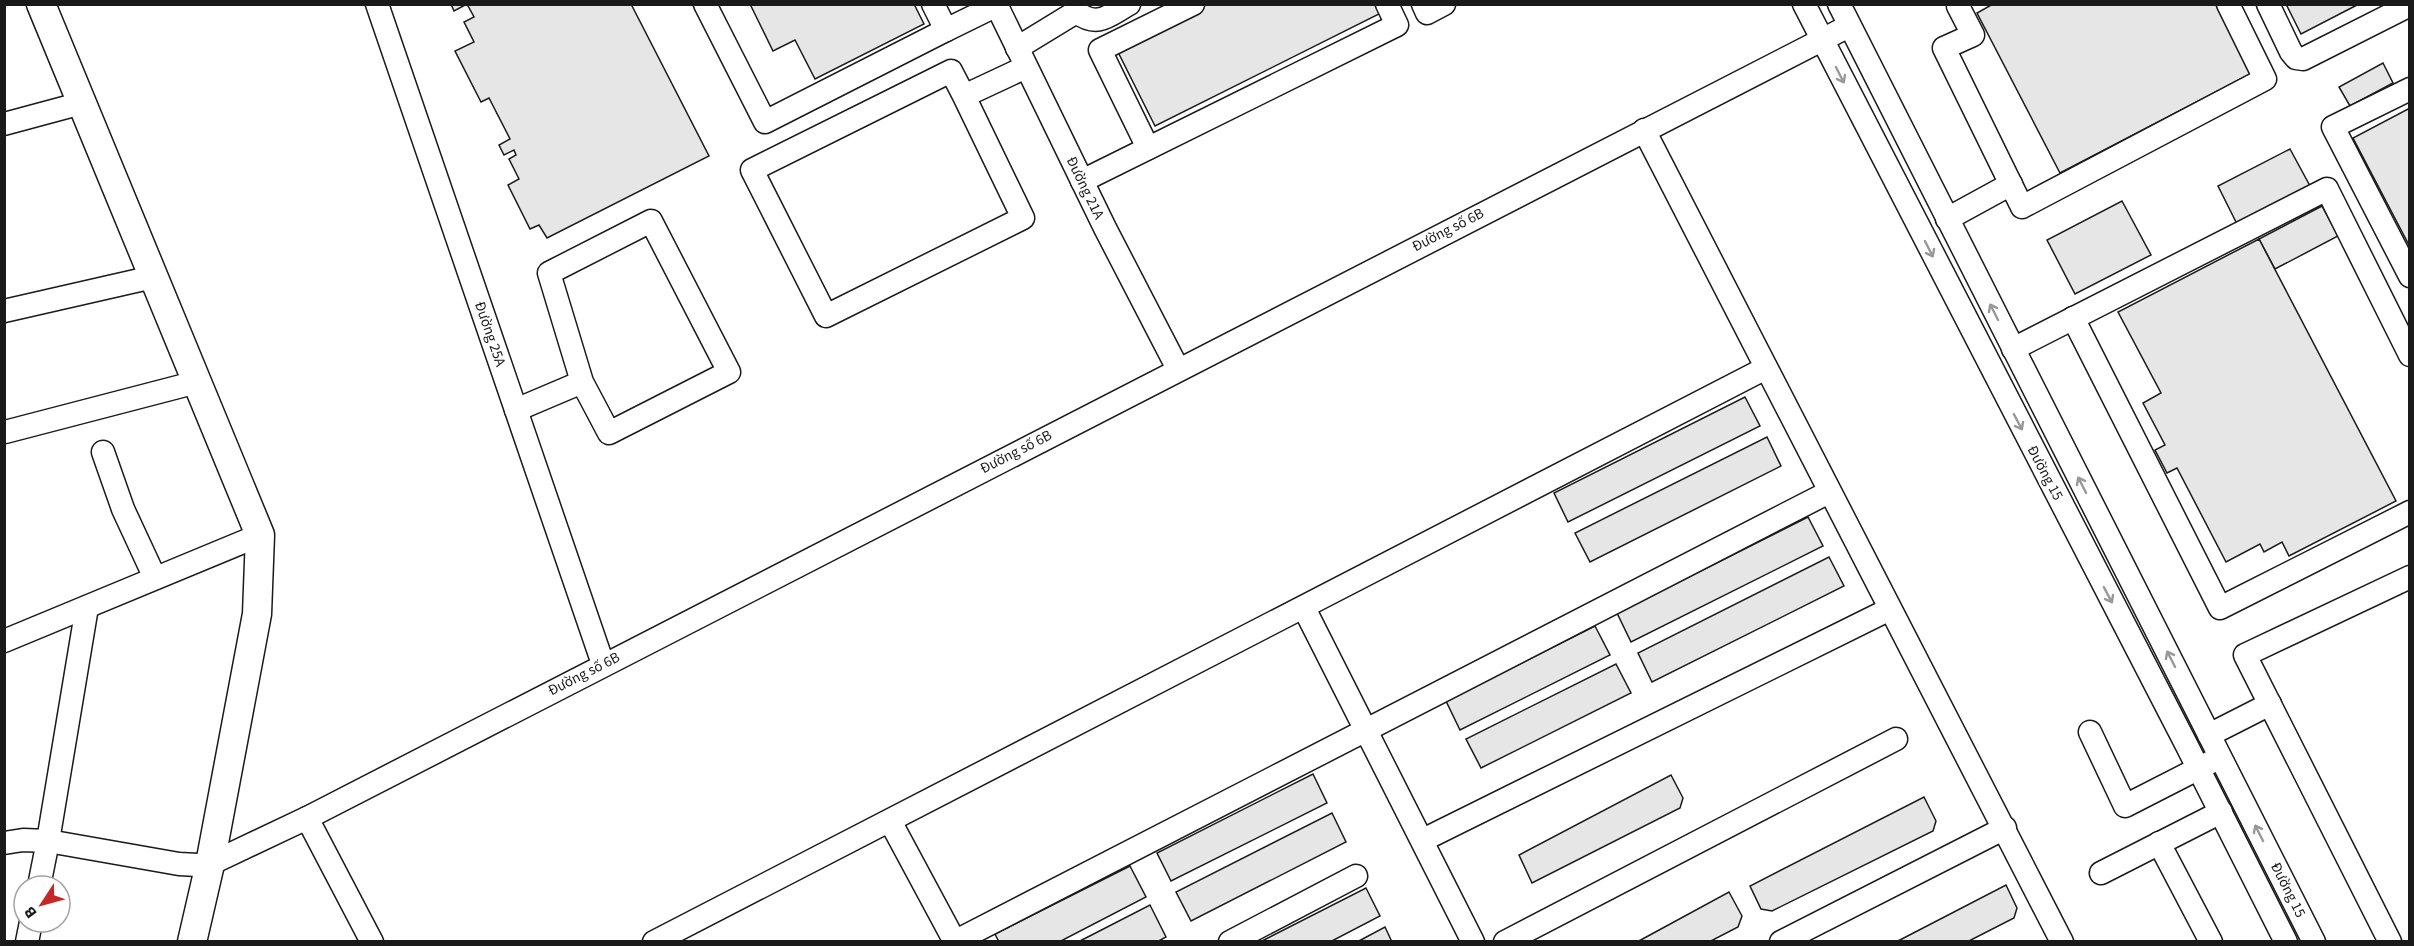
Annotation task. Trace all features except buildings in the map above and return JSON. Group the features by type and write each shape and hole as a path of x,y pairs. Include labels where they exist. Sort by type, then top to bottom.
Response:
{"main road":[{"path":"41,4 260,535 257,614 210,864 192,942"}],"street":[{"name":"Đường 25A","path":"377,4 603,664"},
{"path":"705,4 765,122 996,5"},
{"path":"933,4 946,30"},
{"path":"963,96 1022,57 1074,8 1086,20 1094,21 1129,4"},
{"path":"1148,148 1100,50 1192,4"},
{"path":"1082,181 1397,25 1387,4"},
{"path":"1423,4 1427,13 1444,4"},
{"name":"Đường 15","path":"1804,4 2286,942"},
{"name":"Đường 15","path":"1839,4 2314,942"},
{"path":"1960,4 1958,6 1973,35 1944,48 2022,207 2265,79 2228,4"},
{"path":"2268,4 2291,52 2296,58 2303,59 2409,4"},
{"name":"Đường 21A","path":"996,5 1178,369"},
{"name":"Đường số 6B","path":"210,864 307,818 1849,26"},
{"path":"951,71 963,96 1023,218 826,316 752,170 951,71"},
{"path":"2409,88 2333,127 2409,276"},
{"path":"4,124 82,103"},
{"path":"1644,130 2062,942"},
{"path":"1947,219 2011,184"},
{"path":"2013,349 2326,189 2409,355"},
{"path":"651,221 729,372 609,433 582,382 549,273 651,221"},
{"path":"4,311 153,277"},
{"path":"2073,318 2220,608 2409,512"},
{"path":"654,942 1766,368"},
{"path":"5,432 197,382"},
{"path":"516,410 582,382"},
{"path":"103,453 123,509 155,578"},
{"path":"890,820 955,941 1829,492"},
{"path":"4,641 260,535"},
{"path":"2390,942 2245,655 2409,577"},
{"path":"41,874 87,607"},
{"path":"1304,608 1473,942"},
{"path":"1423,840 1890,609"},
{"path":"2209,735 2270,704"},
{"path":"2090,732 2125,806 2220,757"},
{"path":"1505,942 1896,739"},
{"path":"2101,873 2220,812"},
{"path":"307,818 372,942"},
{"path":"1781,942 2005,828"},
{"path":"4,843 23,840 48,842 179,864 210,864"},
{"path":"2159,843 2211,942"},
{"path":"1230,942 1356,876"}]}
